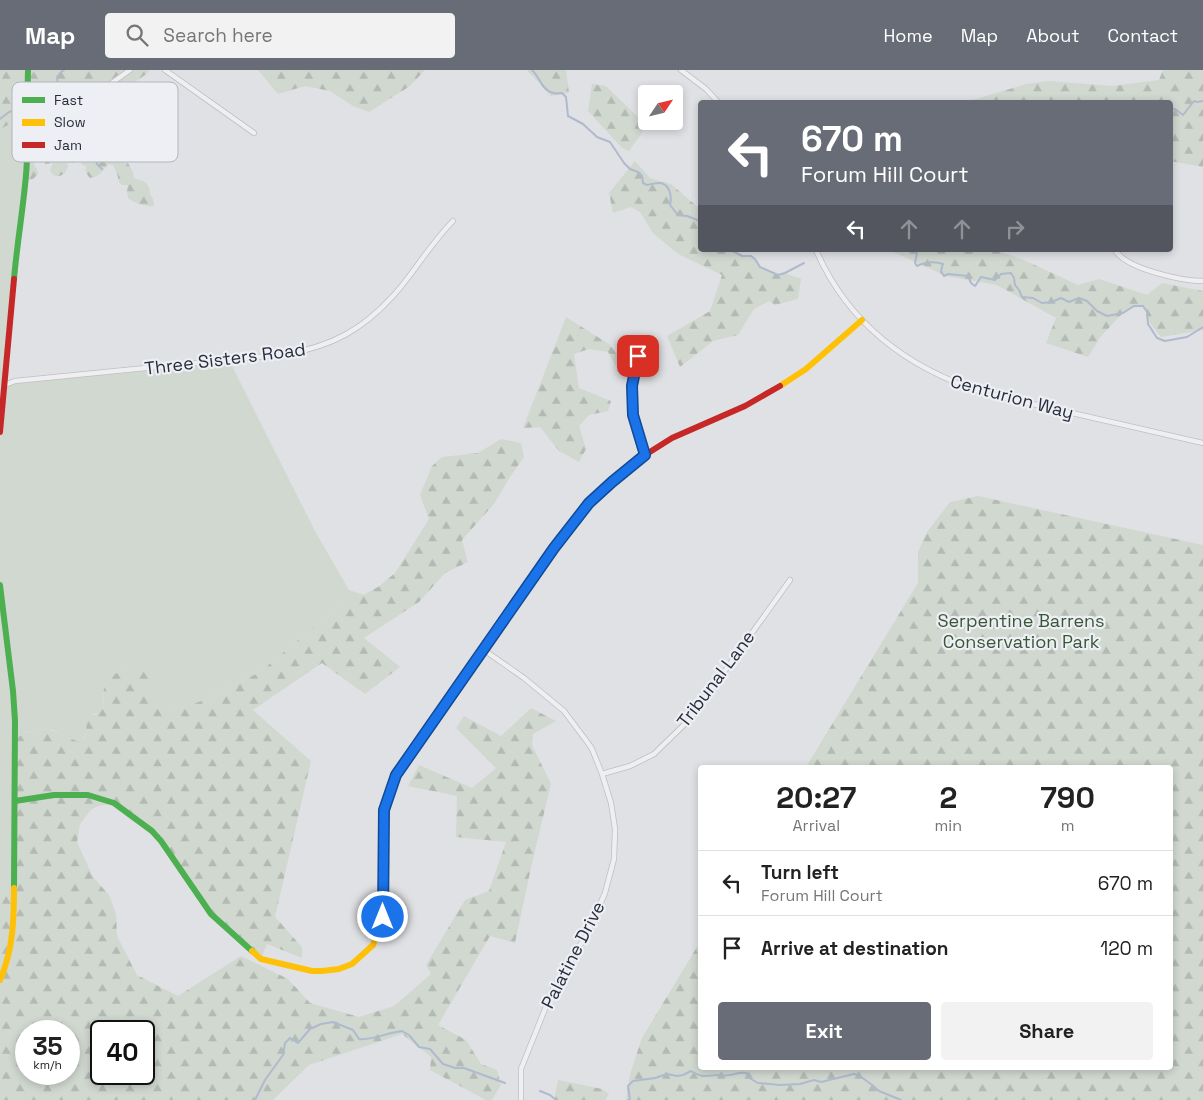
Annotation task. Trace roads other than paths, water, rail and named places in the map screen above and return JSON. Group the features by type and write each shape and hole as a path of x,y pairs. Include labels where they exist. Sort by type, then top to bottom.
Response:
{"street":[{"path":"113,82 130,70"},
{"path":"165,70 254,133"},
{"path":"681,70 716,100"},
{"path":"0,432 16,254 27,162"},
{"name":"Three Sisters Road","path":"5,385 15,381 287,354 327,344 369,320 393,296 442,232 453,221"},
{"name":"Centurion Way","path":"817,252 835,286 862,320 885,341 934,374 964,387 985,393 1203,444"},
{"path":"1117,252 1129,262 1156,273 1188,280 1203,281"},
{"path":"15,800 54,795 88,795 114,804 152,831 162,841 211,914 261,959 322,972 352,964 372,945 383,917 384,810 396,775 554,548 589,503 645,455 672,438 745,406 806,369 862,320"},
{"path":"638,356 632,386 633,415 645,455"},
{"name":"Tribunal Lane","path":"602,774 630,766 654,754 691,718 790,580"},
{"path":"0,585 15,721 13,941 10,956 0,980"},
{"name":"Palatine Drive","path":"484,650 524,678 564,711 592,749 611,802 615,829 614,859 605,893 587,934 553,990 520,1069 521,1100"}],"waterway":[{"path":"58,82 57,77 64,70"},
{"path":"532,70 547,90 562,93 566,97 568,116 583,124 597,137 610,142 624,163 642,176 643,183 647,185 654,183 666,185 671,198 670,205 678,215 698,220"},
{"path":"1173,109 1183,115 1194,101 1203,101"},
{"path":"0,119 12,111"},
{"path":"96,162 102,169"},
{"path":"735,252 742,256 751,256 760,267 778,275 804,263"},
{"path":"915,252 917,253 915,263 917,266 930,262 943,264 941,271 944,276 948,274 968,276 971,283 975,286 981,277 995,280 1001,274 1011,273 1022,297 1033,298 1042,303 1052,302 1061,298 1069,302 1079,298 1087,301 1097,311 1107,316 1123,313 1134,306 1143,306 1147,312 1148,324 1157,338 1165,341 1187,337 1203,327"},
{"path":"255,1100 265,1080 283,1055 285,1043 290,1038 298,1043 310,1029 321,1024 333,1022 353,1030 359,1039 369,1039 402,1031 409,1035 419,1047 430,1049 443,1064 455,1068 464,1068 505,1083"},
{"path":"628,1100 630,1100 628,1086 633,1081 667,1074 683,1075 691,1071 704,1076 746,1073 758,1083 780,1085 800,1084 814,1080 821,1082 854,1074 860,1076 879,1091 901,1100"},
{"path":"540,1091 556,1100"}],"park label":[{"name":"Serpentine Barrens Conservation Park","path":"1021,631"}]}
